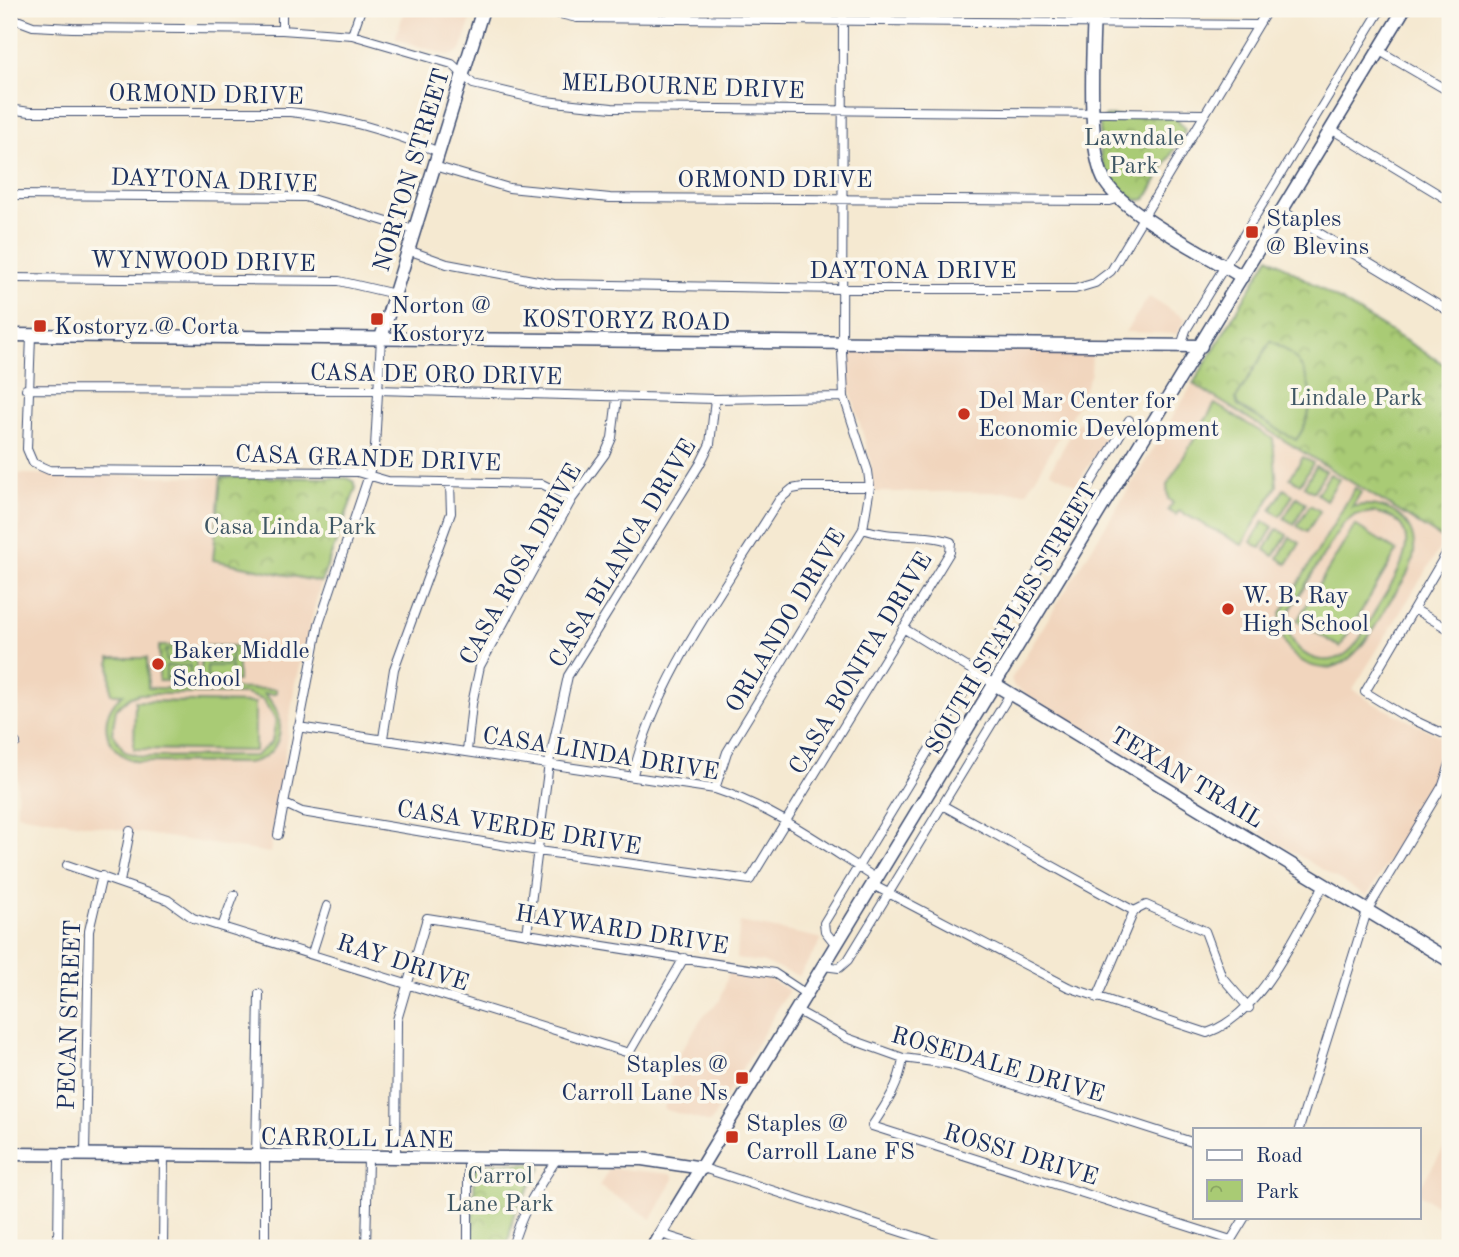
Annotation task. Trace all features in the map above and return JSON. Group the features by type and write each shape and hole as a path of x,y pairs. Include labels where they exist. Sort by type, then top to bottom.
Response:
{"main road":[{"name":"NORTON STREET","path":"381,338 483,9"},
{"name":"SOUTH STAPLES STREET","path":"652,1248 1404,9"},
{"path":"1094,15 1094,114 1098,164 1106,183 1119,198 1143,215 1242,277"},
{"name":"KOSTORYZ ROAD","path":"9,334 1201,346"},
{"name":"TEXAN TRAIL","path":"996,685 1450,961"},
{"name":"CARROLL LANE","path":"9,1154 468,1160 642,1159 703,1168"}],"street":[{"path":"282,9 282,30"},
{"path":"352,35 361,9"},
{"path":"538,9 577,18 843,20 1094,15 1258,25"},
{"name":"ORLANDO DRIVE","path":"716,789 727,752 863,529 870,487 863,448 844,397 841,289 843,9"},
{"name":"DAYTONA DRIVE","path":"408,250 447,264 554,284 841,289 1075,289 1096,282 1111,271 1268,9"},
{"path":"1181,346 1186,330 1381,9"},
{"name":"MELBOURNE DRIVE","path":"9,17 33,26 282,30 352,35 452,64 473,84 513,95 612,108 1205,114"},
{"path":"1378,50 1450,92"},
{"name":"ORMOND DRIVE","path":"9,108 30,111 290,112 325,115 402,136 439,152"},
{"path":"1331,129 1450,201"},
{"name":"ORMOND DRIVE","path":"434,166 509,188 610,198 1110,201 1119,198"},
{"name":"DAYTONA DRIVE","path":"9,195 305,197 414,230"},
{"path":"1281,210 1450,312"},
{"name":"WYNWOOD DRIVE","path":"9,278 339,281 395,294"},
{"path":"26,389 31,335"},
{"name":"NORTON STREET","path":"278,835 319,624 369,475 375,447 376,390 381,338"},
{"name":"CASA DE ORO DRIVE","path":"26,389 376,390 715,399 844,397"},
{"name":"CASA GRANDE DRIVE","path":"26,389 27,449 33,463 49,470 357,472 388,481 542,484 572,499"},
{"name":"CASA ROSA DRIVE","path":"467,751 472,704 480,666 572,499 612,438 617,398"},
{"name":"CASA BLANCA DRIVE","path":"527,934 549,763 568,676 700,464 710,444 715,399"},
{"path":"836,945 825,931 824,923 1129,419"},
{"path":"383,738 394,670 451,513 450,483"},
{"path":"632,775 641,738 658,697 779,500 792,489 803,487 870,487"},
{"name":"CASA BONITA DRIVE","path":"750,880 950,552 951,541 940,537 884,536 863,529"},
{"path":"1450,547 1365,692 1401,714 1450,737"},
{"path":"1414,609 1450,630"},
{"name":"TEXAN TRAIL","path":"903,628 996,685"},
{"path":"823,966 839,968 848,960 1010,694"},
{"name":"CASA LINDA DRIVE","path":"298,727 716,789 740,797 787,823 858,867 888,893 1068,987 1207,1033 1226,1026 1249,1007"},
{"path":"1299,1128 1367,911 1443,785 1450,764"},
{"name":"CASA VERDE DRIVE","path":"285,804 302,813 538,851 750,880"},
{"path":"942,805 1134,911"},
{"path":"120,882 130,831"},
{"name":"RAY DRIVE","path":"67,865 168,900 193,918 629,1053 684,958"},
{"name":"PECAN STREET","path":"85,1156 89,931 92,906 102,876"},
{"path":"1097,998 1134,911 1146,905 1205,931 1222,977 1249,1007 1324,886"},
{"path":"222,927 233,895"},
{"path":"312,953 327,906"},
{"name":"HAYWARD DRIVE","path":"408,984 427,918 774,973 806,994"},
{"path":"396,1157 397,1020 408,984"},
{"path":"259,994 265,1248"},
{"name":"ROSEDALE DRIVE","path":"796,1010 847,1038 903,1058 949,1064 1193,1142"},
{"name":"ROSSI DRIVE","path":"903,1058 901,1074 890,1099 872,1126 1230,1244"},
{"path":"58,1248 59,1156"},
{"path":"163,1248 164,1156"},
{"path":"366,1248 368,1158"},
{"path":"468,1160 468,1248"},
{"path":"512,1248 517,1226 529,1201 556,1160"},
{"path":"703,1168 948,1248"},
{"path":"1230,1244 1244,1218"},
{"path":"662,1234 706,1248"}],"shaded area":[{"path":"405,9 474,9 461,51 451,56 395,39"},
{"path":"1149,297 1186,319 1177,334 1125,332"},
{"name":"Del Mar Center for Economic Development","path":"848,347 1089,350 1092,354 1091,373 1080,401 1027,492 874,492 870,458 847,380 845,352"},
{"name":"W. B. Ray High School","path":"1193,384 1445,540 1353,689 1371,702 1450,741 1439,779 1367,896 1014,687 1011,679"},
{"path":"1078,422 1108,437 1076,485 1050,471"},
{"name":"Baker Middle School","path":"19,474 221,477 213,560 321,582 295,683 270,853 17,814"},
{"path":"740,922 822,939 799,976 761,962 736,959"},
{"path":"729,972 767,978 789,990 710,1123 664,1109 677,1057 703,1017 720,1000"},
{"path":"1450,1139 1450,1213 1420,1195 1420,1186"},
{"path":"610,1168 672,1174 674,1179 652,1219 599,1186"}],"green space":[{"name":"Lawndale Park","path":"1106,116 1175,117 1185,130 1146,199 1138,200 1123,194 1111,181 1103,165 1100,123"},
{"name":"Lindale Park","path":"1269,257 1450,368 1450,531 1445,540 1193,384"},
{"path":"1271,341 1285,349 1296,360 1309,384 1309,412 1296,440 1238,406 1236,399"},
{"path":"1215,404 1273,439 1277,486 1242,545 1179,511 1176,515 1168,510 1173,503 1168,499 1167,485"},
{"path":"1303,457 1313,463 1300,484 1290,478"},
{"path":"1316,466 1326,471 1313,492 1304,486"},
{"path":"1330,474 1339,479 1326,500 1317,494"},
{"name":"Casa Linda Park","path":"221,477 347,478 354,482 356,488 321,582 213,560"},
{"path":"1355,488 1361,492 1352,507 1375,506 1396,514 1404,521 1413,540 1411,566 1365,641 1344,662 1331,667 1316,667 1300,660 1290,651 1284,639 1281,613","holes":["1373,512 1392,518 1402,528 1406,540 1404,554 1399,570 1358,641 1344,655 1333,660 1321,660 1304,653 1295,645 1290,635 1288,625 1291,609 1342,525 1355,515"]},
{"path":"1284,489 1293,495 1280,516 1271,510"},
{"path":"1297,497 1306,503 1294,524 1284,518"},
{"path":"1310,505 1320,511 1307,532 1297,526"},
{"path":"1264,521 1273,527 1261,548 1251,542"},
{"path":"1355,525 1397,551 1340,647 1297,621"},
{"path":"1277,529 1287,535 1274,556 1265,550"},
{"path":"1290,537 1300,543 1287,564 1278,558"},
{"path":"159,646 196,646 196,681 159,681"},
{"path":"201,646 238,646 238,681 201,681"},
{"path":"166,650 190,650 190,661 166,661"},
{"path":"207,650 231,650 231,662 207,662"},
{"path":"110,658 147,658 148,688 276,689 276,694 264,694 278,714 279,736 268,754 245,763 140,762 119,752 107,734 108,713 123,694 111,694","holes":["139,694 246,694 263,700 276,720 272,742 255,756 142,757 125,752 112,733 116,709 128,698"]},
{"path":"166,666 190,666 190,678 166,678"},
{"path":"207,666 231,666 232,678 207,678"},
{"path":"135,701 255,703 255,751 134,749"},
{"name":"Carrol Lane Park","path":"539,1163 541,1168 514,1214 507,1248 472,1248 475,1164"}],"place":[{"name":"Staples @ Blevins","path":"1252,232"},
{"name":"Norton @ Kostoryz","path":"377,319"},
{"name":"Kostoryz @ Corta","path":"40,326"},
{"name":"Del Mar Center for Economic Development","path":"964,414"},
{"name":"W. B. Ray High School","path":"1228,609"},
{"name":"Baker Middle School","path":"158,664"},
{"name":"Staples @ Carroll Lane Ns","path":"742,1078"},
{"name":"Staples @ Carroll Lane FS","path":"732,1137"}]}
